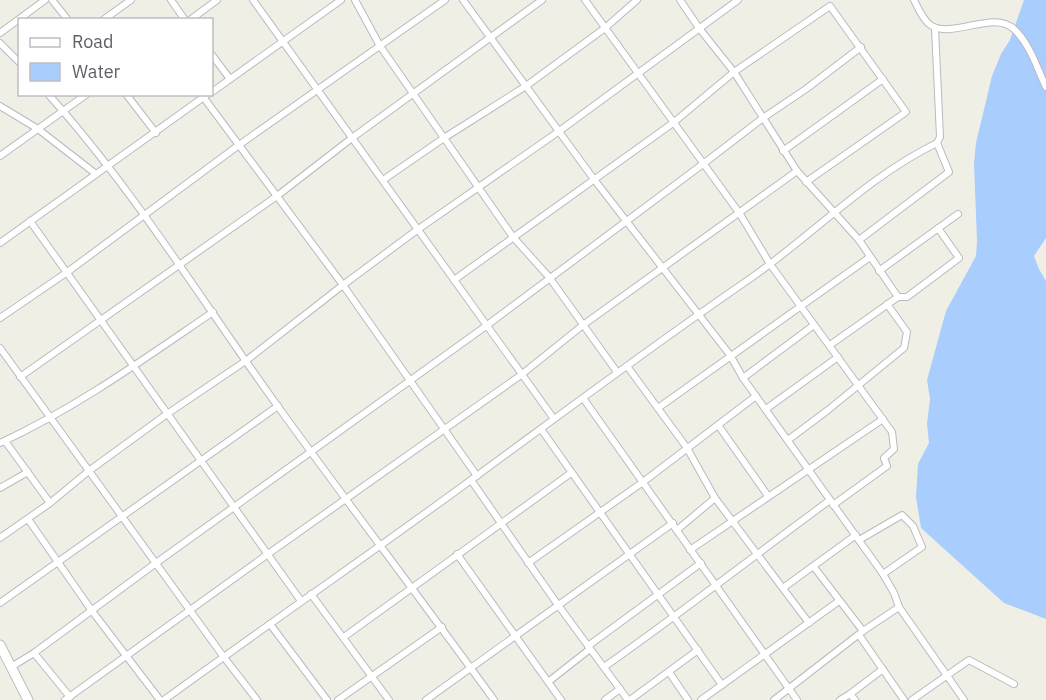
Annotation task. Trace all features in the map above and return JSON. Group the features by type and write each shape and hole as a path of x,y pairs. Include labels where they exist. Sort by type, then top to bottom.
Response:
{"street":[{"path":"20,18 45,0"},
{"path":"52,0 66,18"},
{"path":"106,18 131,0"},
{"path":"171,0 186,18"},
{"path":"191,18 217,0"},
{"path":"253,0 554,419"},
{"path":"213,91 341,0"},
{"path":"355,0 380,46 513,237 549,277 617,372"},
{"path":"0,318 445,0"},
{"path":"463,0 558,132 730,355 743,378 883,574 899,607 964,700"},
{"path":"20,377 277,196 352,138 542,0"},
{"path":"585,0 740,214 770,264 892,432 894,449 884,458 887,466 756,554 675,618 604,667"},
{"path":"383,180 526,86 605,28 637,0"},
{"path":"681,0 699,28 734,72 797,171 860,240 898,297"},
{"path":"0,538 167,414 247,360 417,230 558,132 738,0"},
{"path":"914,0 927,22 935,28 1005,23 1013,28 1030,51 1046,87"},
{"path":"454,280 593,178 673,123 734,72 830,6 906,112 806,182"},
{"path":"0,33 18,20"},
{"path":"28,519 126,657 162,700 474,478 697,314 770,264 899,164 937,143 940,137 935,28"},
{"path":"0,43 18,61"},
{"path":"11,667 34,653 486,326 861,47"},
{"path":"213,56 230,79"},
{"path":"783,151 883,79"},
{"path":"50,96 108,166 345,500 442,627 494,700"},
{"path":"0,156 84,96"},
{"path":"128,96 156,133"},
{"path":"2,239 207,96"},
{"path":"209,96 239,145 410,380 528,563 629,700 698,650"},
{"path":"0,106 38,129 96,174"},
{"path":"860,240 949,172 937,143"},
{"path":"34,653 68,698 521,375 661,267 740,214 797,171"},
{"path":"879,271 958,214"},
{"path":"30,221 301,601"},
{"path":"830,345 898,297 907,297 959,258 938,228"},
{"path":"658,408 870,257"},
{"path":"788,440 859,386 904,348 907,332 887,304"},
{"path":"50,503 28,472 2,442 51,416 134,366 213,312"},
{"path":"743,378 814,325"},
{"path":"0,348 256,700"},
{"path":"766,409 838,357"},
{"path":"627,366 687,448 715,498 808,623"},
{"path":"528,563 643,482 756,396"},
{"path":"583,398 797,700"},
{"path":"0,603 278,406"},
{"path":"690,550 883,419"},
{"path":"718,425 768,496"},
{"path":"541,429 722,685"},
{"path":"0,488 28,472"},
{"path":"344,637 571,473"},
{"path":"426,700 629,554 715,498"},
{"path":"783,588 858,538 902,515 913,526 922,547 883,574"},
{"path":"457,554 561,700"},
{"path":"548,682 658,594 701,563"},
{"path":"814,567 861,633 904,700"},
{"path":"311,594 389,700"},
{"path":"701,700 839,601"},
{"path":"774,700 861,633 899,607"},
{"path":"270,624 327,700"},
{"path":"338,700 442,627"},
{"path":"0,645 28,700"},
{"path":"912,700 969,660 1014,684"},
{"path":"840,700 883,669"},
{"path":"669,672 688,700"},
{"path":"605,700 620,689"},
{"path":"850,694 855,700"}],"water":[{"path":"1024,0 1046,0 1046,238 1034,256 1046,281 1046,619 1004,603 921,528 916,497 918,464 929,443 927,424 930,399 927,380 946,311 976,256 974,163 976,143 992,76 1010,40"}]}
